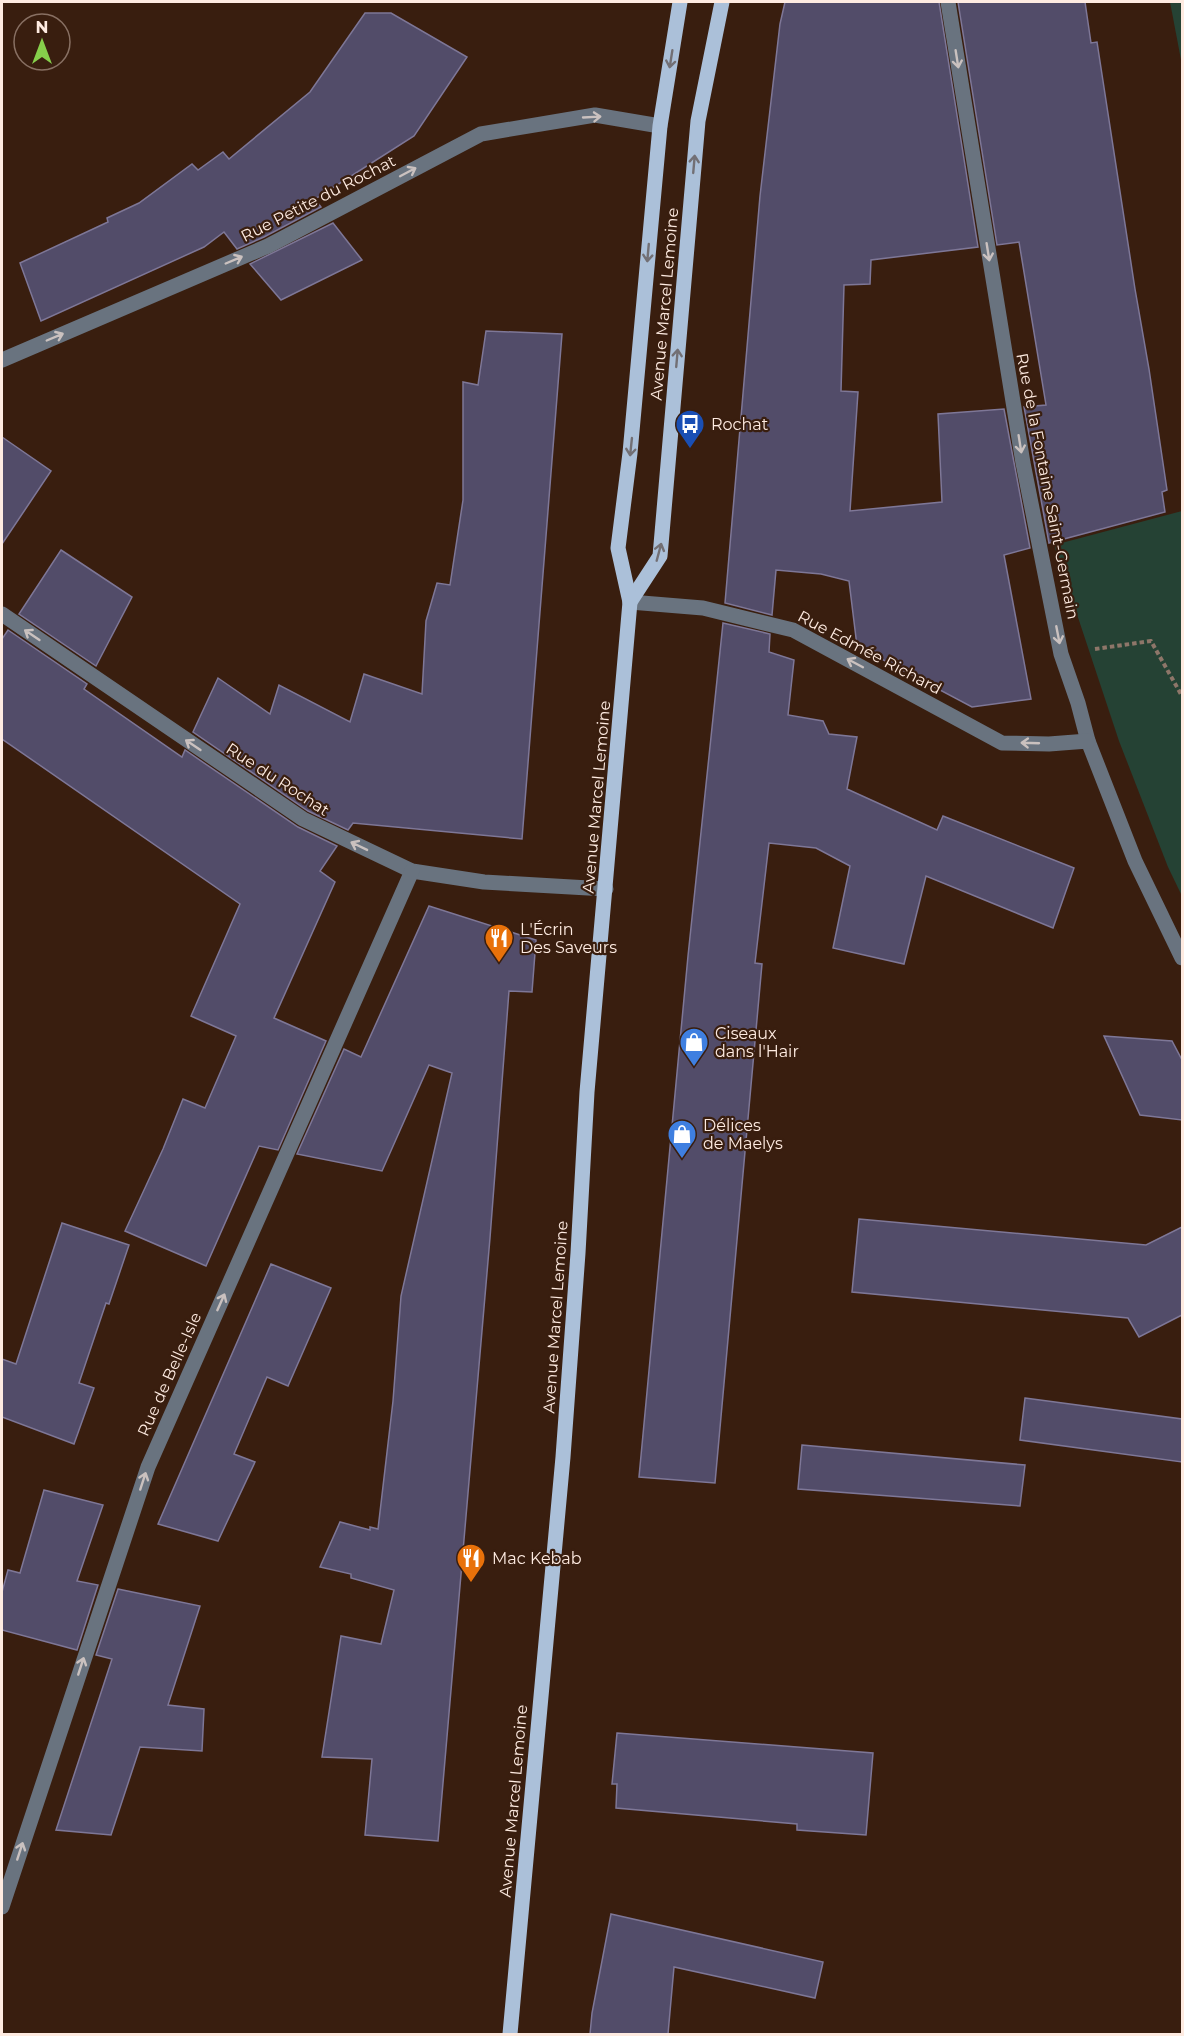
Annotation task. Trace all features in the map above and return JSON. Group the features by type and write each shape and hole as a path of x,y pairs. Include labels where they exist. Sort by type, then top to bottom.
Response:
{"main road":[{"name":"Avenue Marcel Lemoine","path":"510,2034 563,1457 578,1264 587,1092 630,602 618,548 630,453 660,126 680,2"},
{"name":"Avenue Marcel Lemoine","path":"630,602 660,556 698,121 722,2"}],"street":[{"name":"Rue de la Fontaine Saint-Germain","path":"948,2 1023,463 1061,654 1088,741 1135,861 1182,958"},
{"name":"Rue Petite du Rochat","path":"2,360 268,246 481,134 595,115 660,126"},
{"name":"Rue Edmée Richard","path":"630,602 703,608 794,630 1002,742 1049,744 1088,741"},
{"name":"Rue du Rochat","path":"2,614 303,819 412,872 484,882 606,890"},
{"name":"Rue de Belle-Isle","path":"2,1907 147,1467 412,872"}],"path":[{"path":"1061,654 1151,641 1182,696"}],"green space":[{"path":"1170,2 1182,2 1182,65"},
{"path":"1182,511 1182,896 1168,867 1119,741 1054,545"}],"building":[{"path":"785,2 939,2 978,247 871,260 870,284 844,285 841,391 858,392 850,511 942,502 938,414 1004,409 1030,548 1004,555 1031,699 972,707 857,646 849,581 821,574 776,570 772,615 725,603 760,196 780,24"},
{"path":"958,2 1085,2 1091,43 1097,42 1149,369 1167,490 1162,492 1165,512 1049,543 1024,407 1046,405 1019,242 997,245"},
{"path":"365,13 391,13 467,57 414,136 315,199 321,207 264,237 237,249 224,232 204,247 41,321 20,263 108,222 107,218 139,203 192,164 198,170 223,152 229,159 310,92"},
{"path":"333,223 362,260 281,300 250,264"},
{"path":"486,331 562,334 522,839 353,823 348,830 308,811 193,732 218,678 270,714 279,685 350,722 364,674 422,694 426,621 437,583 450,585 463,500 463,382 478,385"},
{"path":"2,437 51,471 2,544"},
{"path":"61,550 132,597 96,666 19,614"},
{"path":"723,623 770,634 769,652 794,660 788,715 823,721 829,734 857,737 847,789 937,830 943,816 1074,868 1053,928 926,876 904,964 833,948 850,866 816,848 769,843 755,963 762,964 715,1483 639,1477 688,956"},
{"path":"8,630 87,684 84,689 182,757 185,750 298,827 337,846 320,871 335,882 274,1018 326,1041 278,1150 259,1146 206,1266 125,1231 163,1149 183,1099 205,1108 236,1036 191,1016 240,904 2,739 2,639"},
{"path":"429,906 536,940 532,992 509,991 438,1841 365,1835 372,1759 322,1757 341,1636 381,1644 394,1590 351,1578 351,1574 320,1567 340,1522 370,1530 370,1527 378,1529 393,1401 401,1296 452,1073 429,1065 382,1171 297,1154 344,1049 361,1057"},
{"path":"1104,1036 1172,1041 1182,1060 1182,1120 1140,1115"},
{"path":"859,1219 1146,1245 1182,1227 1182,1315 1139,1337 1128,1318 852,1292"},
{"path":"62,1223 129,1245 109,1304 106,1303 79,1383 94,1388 74,1444 2,1417 2,1359 16,1364"},
{"path":"271,1264 331,1288 288,1386 267,1377 234,1454 255,1462 218,1541 158,1524"},
{"path":"1025,1398 1182,1419 1182,1462 1020,1440"},
{"path":"802,1445 1025,1465 1020,1506 798,1489"},
{"path":"44,1490 103,1505 77,1581 98,1585 77,1650 2,1630 2,1592 8,1570 20,1573"},
{"path":"118,1589 200,1606 168,1705 204,1709 202,1751 140,1747 111,1835 56,1830 112,1659 96,1655"},
{"path":"617,1733 873,1753 866,1835 797,1830 797,1824 616,1808 617,1784 612,1784"},
{"path":"611,1914 823,1962 815,1998 674,1967 668,2034 590,2034"}],"place":[{"name":"Rochat","path":"690,450"},
{"name":"L'Écrin Des Saveurs","path":"499,964"},
{"name":"Ciseaux dans l'Hair","path":"694,1068"},
{"name":"Délices de Maelys","path":"682,1160"},
{"name":"Mac Kebab","path":"471,1584"}]}
